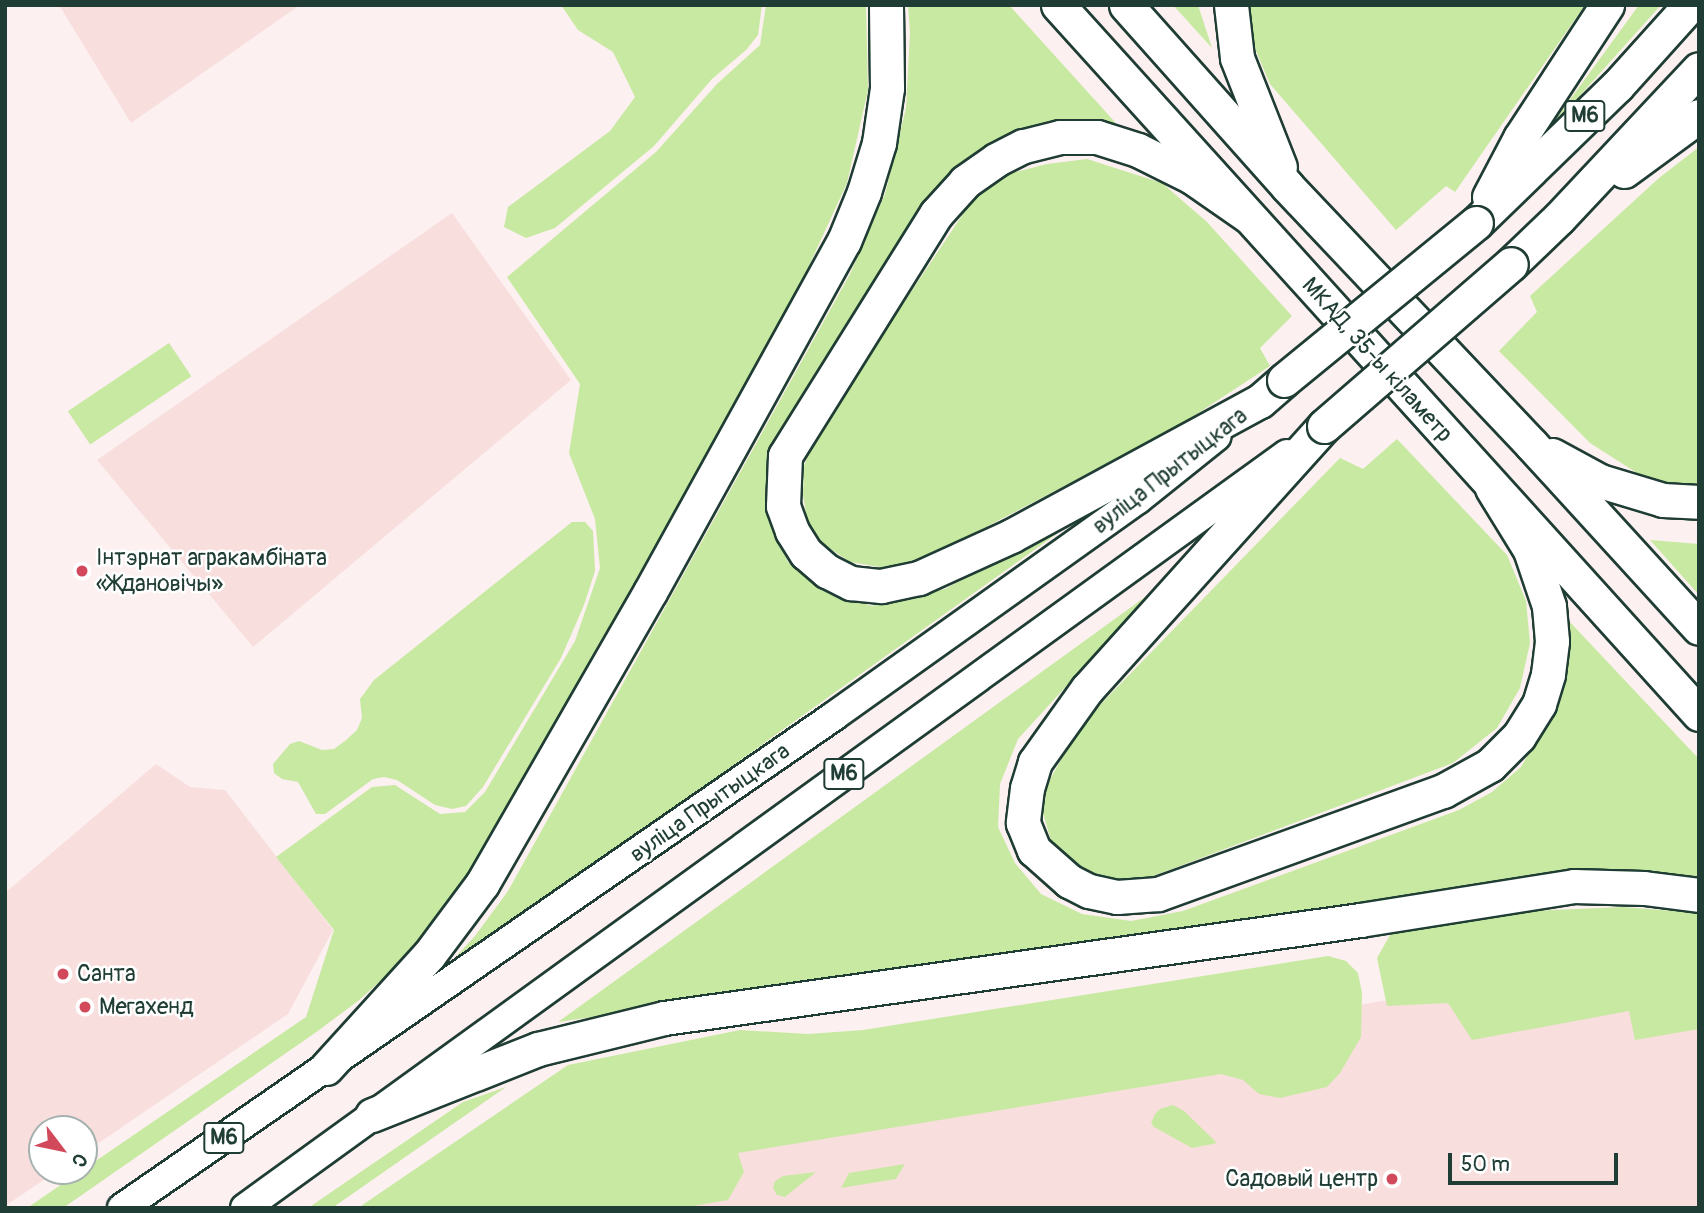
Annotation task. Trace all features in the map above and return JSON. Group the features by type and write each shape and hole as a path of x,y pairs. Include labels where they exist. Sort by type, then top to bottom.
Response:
{"highway":[{"path":"326,1068 429,955 482,884 650,592 844,241 879,143 887,88 887,5"},
{"name":"МКАД, 35-ы кіламетр","path":"1058,5 1699,714"},
{"path":"1126,5 1287,186 1531,444 1699,628"},
{"path":"1231,5 1237,58 1287,186"},
{"path":"1476,223 1520,138 1606,5"},
{"name":"М6","path":"1272,391 1476,223 1617,86 1690,5"},
{"name":"М6","path":"1321,429 1511,264 1559,218 1699,69"},
{"path":"1559,218 1699,116"},
{"path":"1248,216 1192,177 1139,150 1097,137 1060,137 1023,146 996,160 965,182 936,214 785,456 783,506 792,531 806,553 827,571 851,583 881,586 919,578 1011,536 1272,391"},
{"path":"1321,429 1087,689 1035,762 1027,789 1023,823 1034,850 1069,881 1089,891 1117,897 1158,894 1443,791 1490,765 1519,736 1539,704 1548,674 1552,641 1549,606 1530,550 1492,488"},
{"path":"1531,444 1600,481 1663,500 1699,502"},
{"path":"372,1115 538,1049 664,1018 1360,920 1574,886 1644,888 1699,895"}],"main road":[{"name":"вуліца Прытыцкага","path":"122,1208 846,708 1137,500 1272,391"},
{"name":"М6","path":"245,1208 1321,429"}],"shaded area":[{"path":"59,5 300,5 131,123"},
{"path":"452,213 571,380 253,647 97,460"},
{"path":"156,764 190,787 225,790 333,930 288,1014 98,1143 98,1115 28,1115 28,1185 36,1185 5,1206 5,893"},
{"path":"1610,961 1699,978 1699,1208 372,1208 757,1111"}],"green space":[{"path":"561,5 762,5 758,35 746,50 712,79 654,146 555,228 526,238 504,227 508,207 610,131 635,97 613,52 578,30"},
{"path":"766,5 866,5 868,90 847,183 791,305 478,865 428,938 358,1001 98,1184 98,1159 306,1017 334,930 276,857 372,787 395,785 440,814 465,812 485,792 575,641 600,568 595,519 569,453 580,384 507,277 656,152 717,84 760,45"},
{"path":"908,5 1009,5 1123,131 999,141 960,165 921,206 777,442 768,469 765,502 773,530 788,562 825,590 872,606 945,589 1097,505 437,977 475,936 508,891 850,274 885,194 906,108 910,33"},
{"path":"1173,5 1198,5 1212,48"},
{"path":"1248,5 1585,5 1455,192 1446,186 1396,230 1270,84 1253,44"},
{"path":"1639,5 1661,5 1542,138"},
{"path":"1699,147 1699,489 1675,488 1637,473 1590,443 1499,351 1537,312 1530,296 1659,178"},
{"path":"1087,159 1162,183 1207,222 1292,316 1260,348 1270,366 1177,427 919,562 885,568 850,562 823,544 807,521 803,494 804,466 815,436 971,202 1008,174 1047,164"},
{"path":"169,343 191,376 90,444 68,411"},
{"path":"1397,439 1507,555 1526,601 1530,643 1520,688 1497,728 1453,763 1153,876 1115,880 1078,869 1052,844 1043,813 1047,785 1068,747 1096,709 1340,458 1363,469"},
{"path":"572,522 585,522 593,531 595,571 584,605 561,658 483,787 466,806 452,809 435,805 397,780 384,777 373,779 325,814 316,814 298,782 282,779 274,773 273,764 290,744 299,741 322,750 334,749 345,741 357,730 362,718 360,699 374,680"},
{"path":"1650,540 1699,544 1699,595"},
{"path":"1152,592 1018,739 1000,784 998,827 1015,863 1041,894 1082,914 1131,921 1183,911 1459,810 1492,792 1521,767 1542,731 1559,686 1567,619 1699,759 1699,882 1529,881 558,1022"},
{"path":"1623,907 1699,913 1699,1029 1635,1040 1629,1011 1472,1040 1448,1003 1387,1006 1377,958 1390,935 1404,929 1504,912"},
{"path":"1328,956 1346,961 1358,973 1362,993 1361,1037 1340,1073 1327,1087 1280,1098 1259,1094 1243,1080 1221,1074 738,1153 744,1172 728,1200 682,1208 358,1208 568,1065 740,1030 808,1034 863,1030"},
{"path":"506,1087 332,1208 308,1208 463,1102"},
{"path":"1173,1105 1184,1111 1217,1143 1192,1148 1154,1127 1151,1123 1155,1114 1160,1109"},
{"path":"905,1164 896,1179 841,1188 849,1173"},
{"path":"816,1172 785,1197 777,1195 773,1188 775,1181 783,1176"},
{"path":"61,1185 96,1185 63,1208 27,1208"}],"place":[{"name":"Інтэрнат агракамбіната «Ждановічы»","path":"82,571"},
{"name":"Санта","path":"63,974"},
{"name":"Мегахенд","path":"85,1007"},
{"name":"Садовый центр","path":"1392,1179"}]}
